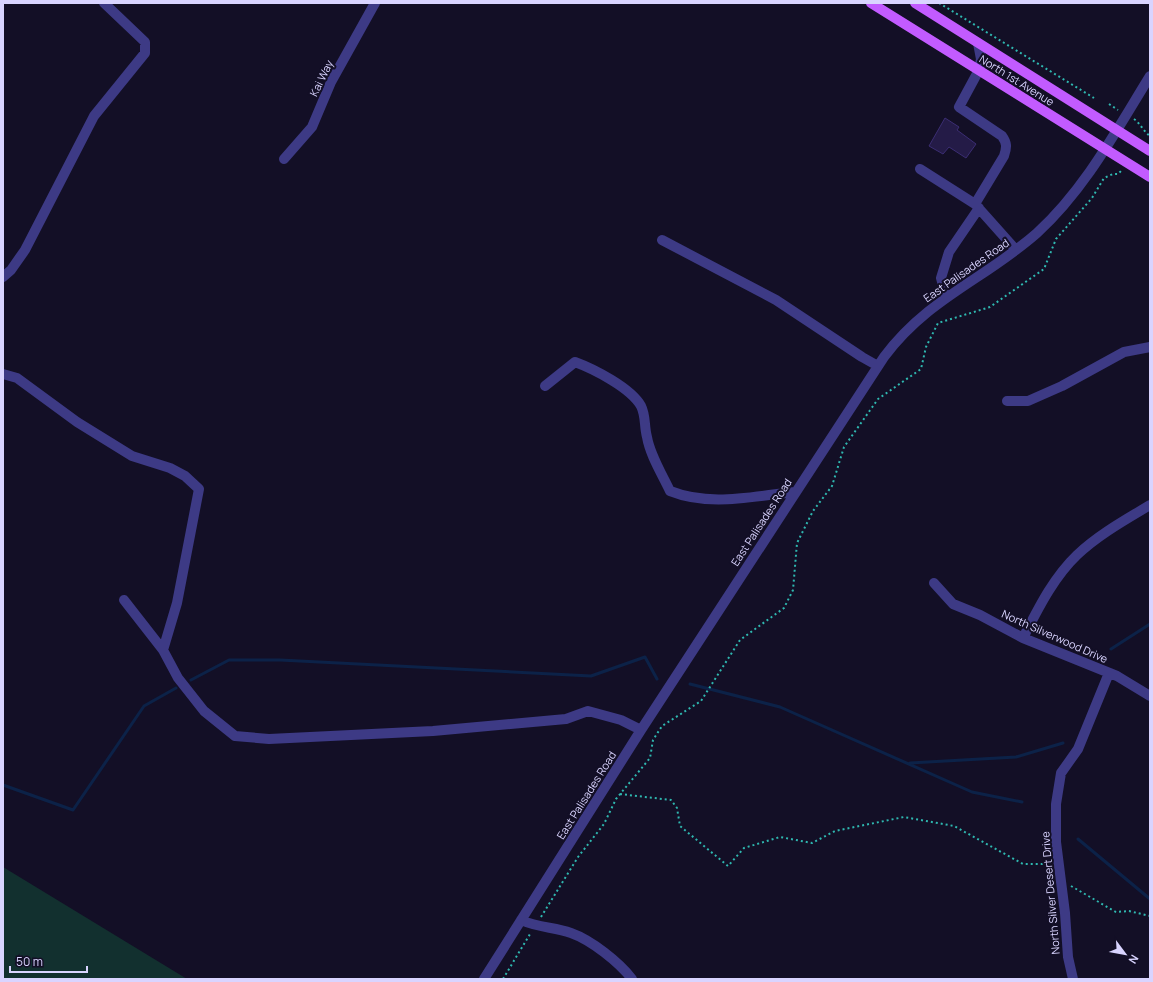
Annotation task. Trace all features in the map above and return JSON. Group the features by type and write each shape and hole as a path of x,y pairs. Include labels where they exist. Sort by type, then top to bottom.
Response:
{"main road":[{"name":"North 1st Avenue","path":"871,3 1150,177"},
{"name":"North 1st Avenue","path":"915,3 1150,150"}],"street":[{"path":"3,278 19,260 94,116 145,53 145,42 104,3"},
{"name":"Kai Way","path":"284,159 312,127 331,82 375,3"},
{"path":"946,297 941,278 949,252 977,206 1007,148 1006,141 1002,136 959,107 979,70 982,59 978,43"},
{"name":"East Palisades Road","path":"484,979 641,730 878,366 905,331 946,297 1016,250 1071,198 1105,149 1150,76"},
{"path":"920,168 977,206 1016,250"},
{"path":"662,240 776,300 878,366"},
{"path":"1007,401 1028,401 1062,386 1124,352 1150,347"},
{"path":"545,386 575,362 594,368 632,396 640,406 645,417 647,437 670,491 679,495 719,501 796,492"},
{"path":"3,374 17,378 77,422 132,456 170,468 185,476 199,489 177,603 163,650"},
{"path":"1023,638 1055,580 1076,555 1102,535 1150,505"},
{"name":"North Silverwood Drive","path":"934,583 953,604 980,615 1023,638 1109,673 1150,696"},
{"path":"124,600 163,650 178,678 204,711 235,736 269,739 425,732 566,719 588,711 621,720 641,730"},
{"name":"North Silver Desert Drive","path":"1073,979 1068,957 1056,842 1056,804 1061,773 1078,749 1109,673"},
{"path":"521,920 535,926 572,933 605,953 632,979"}],"path":[{"path":"939,3 1094,98"},
{"path":"1139,123 1145,132 1150,136"},
{"path":"1139,143 1145,132"},
{"path":"503,979 578,856 604,824 620,794 650,758 653,740 662,726 701,701 740,640 784,608 793,590 797,544 813,511 832,486 844,447 878,399 921,369 926,346 938,323 990,307 1044,269 1056,239 1092,198 1104,178 1113,174 1118,174 1127,163"},
{"path":"620,794 671,800 677,808 680,826 728,866 744,848 780,837 812,844 834,831 904,817 954,826 1023,864 1043,864 1050,866 1060,878 1075,889 1116,912 1129,911 1150,916"}],"green space":[{"path":"3,867 187,979 3,979"}],"building":[{"path":"945,118 959,127 957,130 976,144 966,158 949,147 943,154 929,146"}],"waterway":[{"path":"1111,649 1150,624"},
{"path":"191,680 229,660 280,660 591,676 645,657 657,679"},
{"path":"690,684 780,707 972,792 1022,802"},
{"path":"3,785 73,810 144,706 176,688"},
{"path":"910,763 1016,757 1063,743"},
{"path":"1078,839 1150,899"}]}
